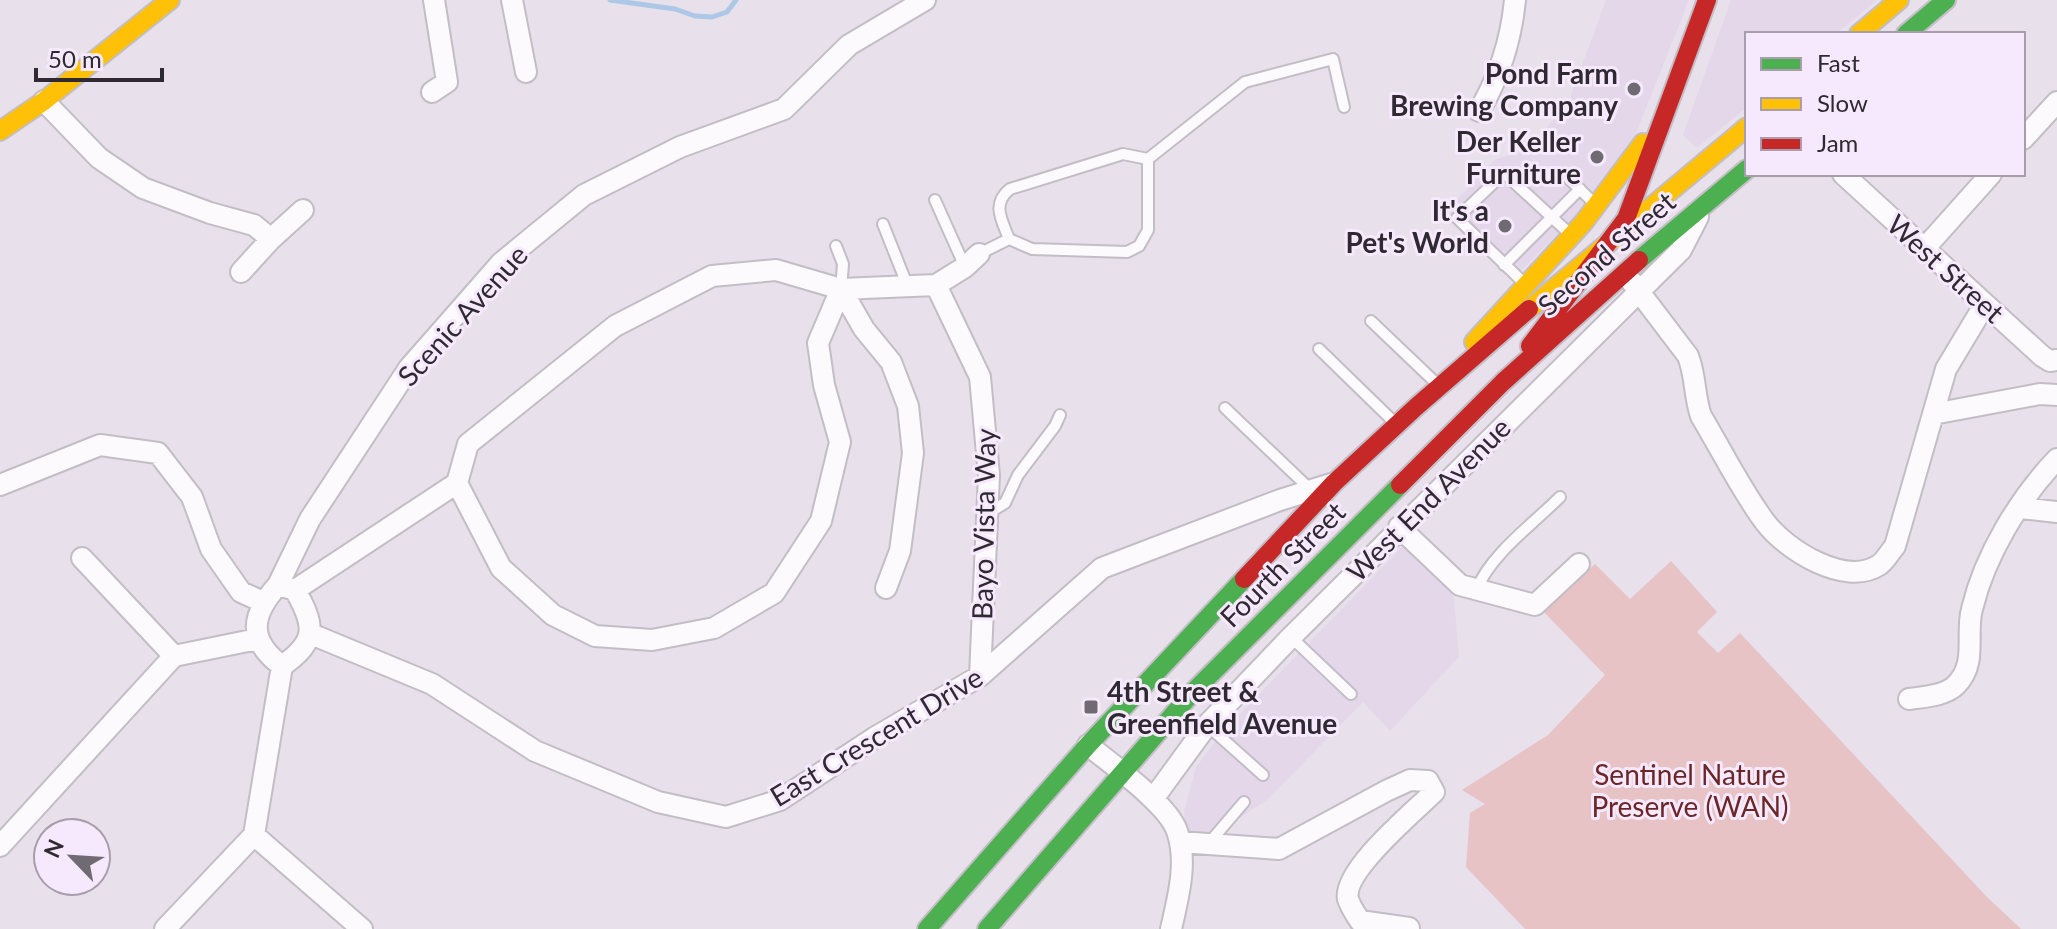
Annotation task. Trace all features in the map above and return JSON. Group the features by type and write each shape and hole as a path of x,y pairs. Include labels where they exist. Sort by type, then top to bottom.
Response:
{"main road":[{"path":"0,131 44,101 170,0"},
{"name":"Fourth Street","path":"987,929 1191,694 1503,382 1626,219 1707,0"},
{"path":"1861,32 1899,0"},
{"path":"1908,32 1946,0"},
{"path":"1630,267 1677,167 1663,151 1661,140 1665,109"},
{"name":"Fourth Street","path":"927,929 1088,745 1334,483 1398,426 1573,236 1625,172 1665,109"},
{"name":"Second Street","path":"1613,237 1639,220 1677,167 1716,153 1745,129"},
{"name":"Second Street","path":"1503,382 1630,267 1745,171"},
{"name":"Fourth Street","path":"1416,407 1613,237"}],"street":[{"path":"432,92 447,82 434,0"},
{"path":"512,0 526,72"},
{"name":"Scenic Avenue","path":"287,588 310,519 409,368 501,263 584,195 680,147 784,109 849,45 925,0"},
{"path":"1479,111 1504,63 1515,0"},
{"path":"44,101 99,158 143,188 210,213 254,225 271,239"},
{"path":"2025,137 2053,114"},
{"name":"West Street","path":"1845,176 1985,304 2054,360"},
{"path":"1924,249 1989,176"},
{"name":"West End Avenue","path":"1153,799 1207,725 1291,637 1681,250 1706,203"},
{"path":"241,272 303,210"},
{"path":"282,666 267,655 257,639 263,602 457,483 468,444 615,326 712,276 776,270 841,289 908,287 936,285 972,260"},
{"path":"1630,267 1631,281 1688,356 1701,416 1766,524 1819,564 1854,573 1879,565 1895,546 1946,369 1985,304"},
{"name":"Bayo Vista Way","path":"936,285 980,377 989,475 980,676"},
{"path":"457,483 501,568 553,615 595,636 652,640 714,628 774,593 821,521 840,442 824,385 818,343 841,289"},
{"path":"841,289 864,329 891,362 908,406 913,453 900,551 886,588"},
{"path":"1933,414 2040,394 2057,395"},
{"path":"0,485 100,445 158,453 192,497 211,549 241,592 263,602"},
{"path":"1909,699 1954,687 1963,674 1971,654 1971,612 1999,540 2057,459"},
{"name":"East Crescent Drive","path":"311,634 432,684 535,751 658,802 726,817 780,800 874,738 980,676 1102,568 1334,483"},
{"path":"2020,508 2057,512"},
{"path":"1399,527 1460,585 1535,605 1579,564"},
{"path":"82,558 174,656"},
{"path":"165,929 254,835 282,666 300,654 311,634 308,613 287,588"},
{"path":"0,846 174,656 257,639"},
{"path":"1088,745 1153,799 1177,828 1181,882 1171,929"},
{"path":"1180,842 1279,849 1410,780 1428,781 1434,792 1376,846 1349,887 1348,898 1360,921 1409,928"},
{"path":"254,835 362,929"}],"lane":[{"path":"1148,159 1148,230 1139,246 1127,252 1032,249 1009,239 998,208 1001,196 1010,189 1123,154 1148,159 1245,82 1333,59 1344,107"},
{"path":"1526,286 1457,218 1504,173 1573,236"},
{"path":"1563,173 1597,205"},
{"path":"1504,265 1580,189"},
{"path":"935,200 972,260 1009,239"},
{"path":"883,224 908,287"},
{"path":"836,246 843,264 841,289"},
{"path":"1371,321 1436,383"},
{"path":"1319,349 1398,426"},
{"path":"1225,408 1311,490"},
{"path":"987,514 1005,503 1018,475 1060,415"},
{"path":"1477,589 1492,563 1560,497"},
{"path":"1291,637 1351,694"},
{"path":"1207,725 1263,775"},
{"path":"1209,843 1244,802"}],"shaded area":[{"path":"1606,0 1689,0 1629,151 1605,185 1513,279 1447,210 1496,159 1529,150 1553,120 1561,122"},
{"path":"1731,0 1877,0 1838,32 1745,32 1745,109 1697,148 1683,135"},
{"path":"1408,541 1453,587 1459,657 1390,731 1363,702 1267,800 1208,838 1187,837 1184,812 1196,767 1224,730"}],"green space":[{"name":"Sentinel Nature Preserve (WAN)","path":"1671,561 1717,612 1697,632 1718,653 1740,633 1987,897 2021,929 1525,929 1466,867 1470,813 1485,804 1462,790 1548,735 1605,675 1543,611 1595,564 1630,599"}],"waterway":[{"path":"610,0 712,17 727,12 736,0"}],"traffic: fast":[{"path":"1908,32 1946,0"},
{"path":"1639,260 1745,171"},
{"path":"987,929 1191,694 1400,485"},
{"path":"927,929 1088,745 1244,579"}],"traffic: slow":[{"path":"0,131 44,101 170,0"},
{"path":"1861,32 1899,0"},
{"path":"1529,309 1745,129"},
{"path":"1474,342 1584,222 1643,143"}],"traffic: jam":[{"path":"1530,346 1626,219 1707,0"},
{"path":"1400,485 1503,382 1639,260"},
{"path":"1244,579 1334,483 1529,309"}],"place":[{"name":"Pond Farm Brewing Company","path":"1634,89"},
{"name":"Der Keller Furniture","path":"1597,157"},
{"name":"It's a Pet's World","path":"1505,226"},
{"name":"4th Street & Greenfield Avenue","path":"1091,707"}]}
